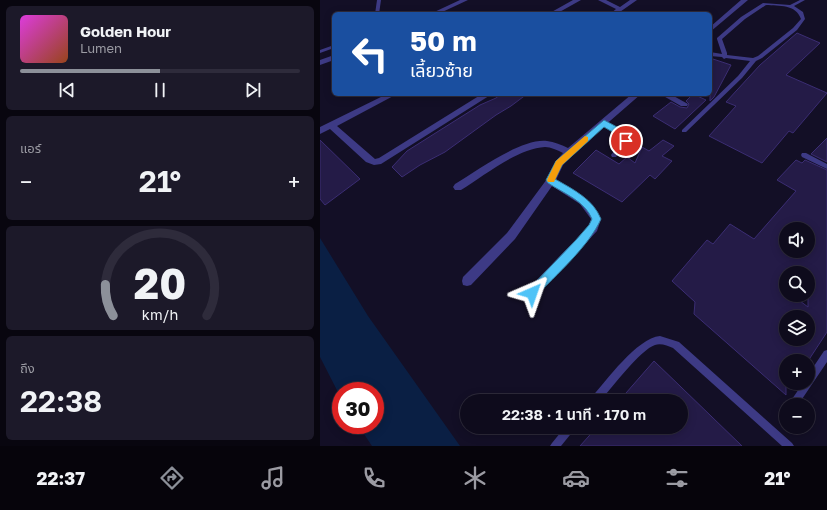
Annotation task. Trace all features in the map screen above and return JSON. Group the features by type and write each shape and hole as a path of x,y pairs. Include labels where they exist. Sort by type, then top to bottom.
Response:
{"street":[{"path":"438,12 465,0"},
{"path":"555,12 578,0"},
{"path":"601,0 620,9"},
{"path":"616,12 634,0"},
{"path":"712,28 745,0"},
{"path":"320,63 332,58"},
{"path":"320,131 389,96"},
{"path":"331,125 369,160 374,162 381,161 485,96"},
{"path":"467,281 511,236 523,220 532,204 551,180 559,163 635,96"},
{"path":"668,96 684,104"},
{"path":"458,187 516,152 531,146 551,145 570,152"},
{"path":"532,293 592,228 596,219 593,211 585,202 551,180"}],"lane":[{"path":"377,12 379,0"},
{"path":"791,6 803,0"},
{"path":"684,131 740,77 754,60 794,29 803,19 801,12 791,6 765,4 743,18 719,40 726,54 724,57"},
{"path":"320,52 332,47"},
{"path":"712,54 754,60"},
{"path":"604,123 625,135 627,138 614,155"},
{"path":"804,156 827,167"},
{"path":"600,394 635,355 652,341 664,340 676,345 787,445"},
{"path":"815,372 827,354"},
{"path":"555,446 565,434"}],"water":[{"path":"320,238 368,316 460,446 372,446 364,434 384,434 384,382 333,382 320,357"}],"building":[{"path":"797,33 820,43 786,75 827,93 793,133 789,131 762,163 709,136 736,106 726,102 760,65"},
{"path":"712,59 731,65 714,97 710,101 710,96 712,96"},
{"path":"498,96 524,96 445,152 420,165 402,177 392,167 407,151 480,105"},
{"path":"691,96 697,96 706,100 675,129 653,116 671,102 680,107 687,108 689,104 686,101"},
{"path":"827,138 827,162 811,154"},
{"path":"320,140 360,179 325,205 320,199"},
{"path":"663,140 674,146 662,156 672,161 655,179 650,175 622,202 573,173 596,150 619,164 627,157 635,163 642,147 649,151"},
{"path":"796,160 802,163 805,160 827,170 827,332 813,354 779,354 779,389 694,314 695,302 672,281 707,240 713,244 730,224 754,239 796,191 777,180"},
{"path":"654,361 742,446 580,446 591,434 688,434 688,394 625,394"},
{"path":"780,390 786,390 786,395"}],"slow traffic":[{"path":"551,180 559,163 585,139"}],"route":[{"path":"532,293 592,228 596,219 593,211 585,202 551,180 559,163 604,123 625,135 627,138 626,141"}]}
